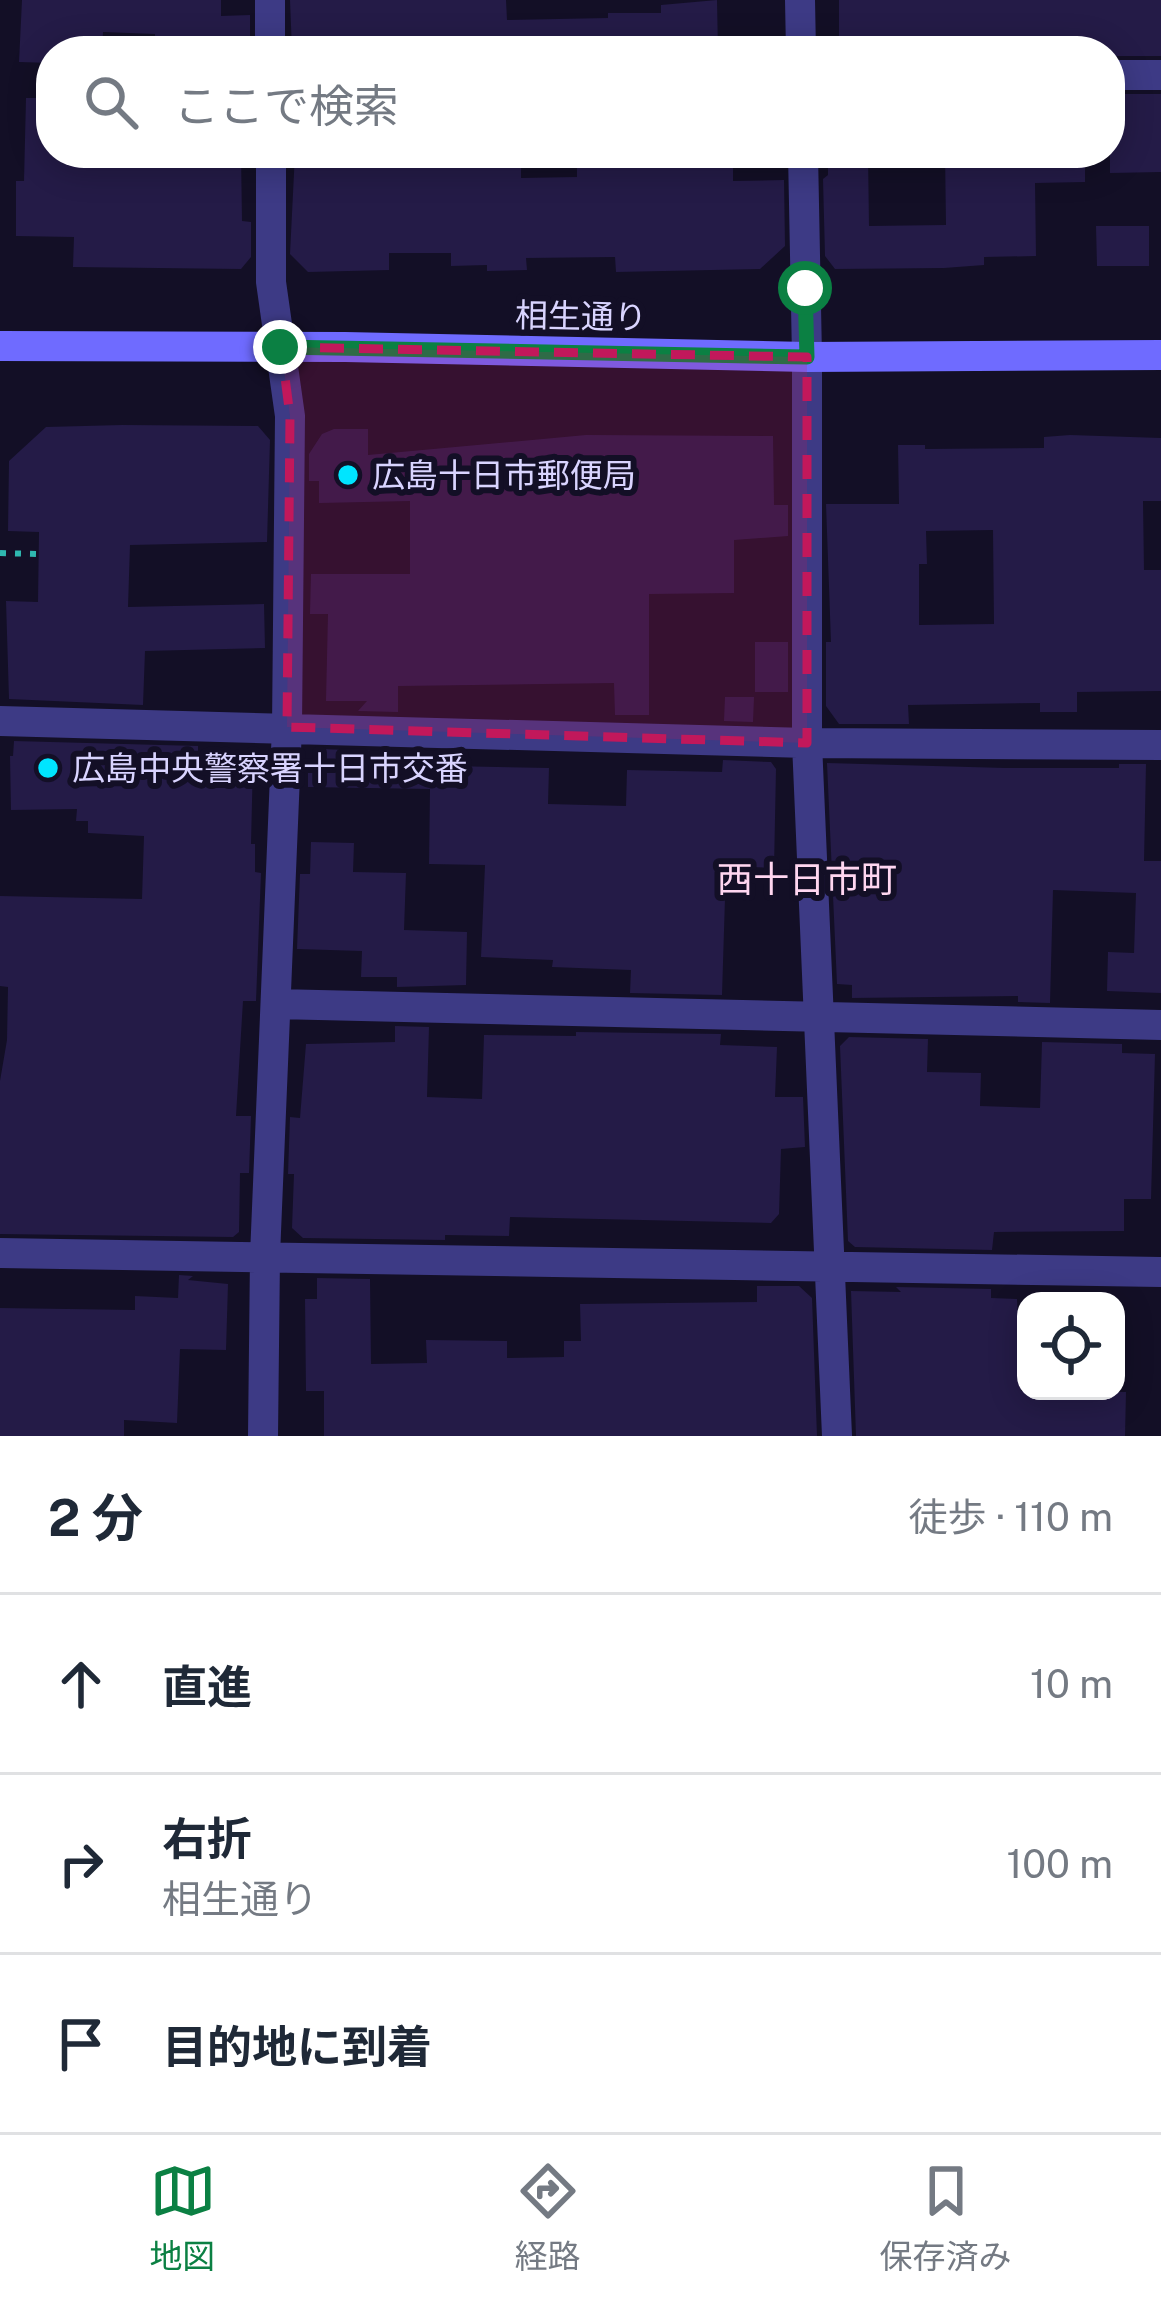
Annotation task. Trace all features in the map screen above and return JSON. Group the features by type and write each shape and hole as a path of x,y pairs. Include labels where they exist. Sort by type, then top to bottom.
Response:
{"street":[{"path":"270,0 270,36"},
{"path":"800,0 801,36"},
{"path":"1125,75 1161,75"},
{"path":"263,1436 265,1256 287,727 290,416 271,282 271,168"},
{"path":"802,168 807,743 837,1436"},
{"name":"相生通り","path":"0,346 807,357 1161,356"},
{"path":"0,721 807,743 1161,745"},
{"path":"276,1004 1161,1025"},
{"path":"0,1253 1161,1272"}],"path":[{"path":"0,553 39,554"}],"highlighted area":[{"path":"281,347 807,357 807,743 287,727 290,416"}],"building":[{"path":"22,0 221,0 221,16 250,15 250,36 103,32 103,36 36,36 36,63 19,62"},
{"path":"290,0 506,0 507,20 661,13 661,5 717,0 718,36 291,36"},
{"path":"839,0 1161,0 1161,56 1125,56 1125,36 839,36"},
{"path":"1125,94 1161,94 1161,172 1110,173 1110,168 1125,168"},
{"path":"26,98 36,98 36,168 241,168 242,221 251,222 251,257 241,269 73,267 74,237 16,236 16,181 24,181"},
{"path":"294,168 521,168 521,178 577,177 577,168 733,168 733,181 784,180 785,246 760,269 616,272 615,257 526,258 527,270 487,271 487,265 451,266 451,253 389,253 389,270 308,272 290,254"},
{"path":"828,168 868,168 869,226 946,225 945,168 1085,168 1085,182 1035,183 1036,256 984,257 984,265 944,268 835,269 825,256 823,179"},
{"path":"1096,226 1149,226 1149,266 1097,266"},
{"path":"258,426 270,440 267,542 130,545 128,607 264,604 265,648 145,651 143,705 9,699 6,601 38,602 39,532 8,531 9,461 46,427"},
{"path":"334,429 368,429 368,455 586,435 773,436 774,505 788,505 788,536 734,540 734,593 649,594 649,715 615,715 614,683 398,686 398,712 358,711 367,701 326,701 328,614 310,614 311,574 410,574 410,501 319,503 319,481 309,481 309,454 322,434"},
{"path":"1044,437 1161,438 1161,501 1143,501 1144,570 1161,570 1161,691 1077,692 1077,712 1040,712 1040,703 908,705 909,724 839,724 826,706 826,642 831,642 826,504 899,504 898,445 1044,448","holes":["993,530 994,624 919,625 919,564 927,564 926,531"]},
{"path":"755,642 788,642 788,692 755,692"},
{"path":"725,697 754,697 753,722 724,721"},
{"path":"14,741 198,746 198,752 253,760 251,844 255,844 255,872 261,873 256,1001 243,1001 236,1116 251,1116 249,1173 240,1173 239,1232 233,1237 0,1234 0,1081 8,987 0,986 0,896 142,899 144,836 88,833 88,821 76,821 77,809 11,810"},
{"path":"322,749 448,754 448,766 549,768 548,804 626,806 627,770 722,772 723,760 771,762 776,769 774,868 726,866 722,995 630,993 631,970 552,967 553,960 481,957 485,865 429,864 430,789 308,787 308,764"},
{"path":"827,763 1005,768 1146,764 1144,861 1161,861 1161,993 1107,991 1108,952 1134,953 1136,893 1053,890 1050,1003 1018,1002 1018,996 852,998 852,985 837,984"},
{"path":"311,842 354,843 353,872 406,873 404,930 467,932 466,985 397,987 397,977 361,977 362,951 297,949 300,874 310,874"},
{"path":"395,1026 429,1027 427,1097 482,1099 484,1035 721,1034 720,1045 777,1047 775,1097 803,1097 805,1147 781,1149 779,1214 771,1223 510,1217 509,1236 303,1238 292,1228 294,1174 288,1174 290,1117 300,1118 306,1044 395,1042"},
{"path":"849,1037 928,1039 927,1072 981,1073 980,1106 1040,1108 1042,1042 1122,1044 1122,1053 1155,1054 1151,1199 1124,1199 1124,1231 994,1232 992,1250 855,1247 848,1241 840,1046"},
{"path":"179,1275 228,1284 226,1350 180,1349 177,1423 124,1420 124,1436 0,1436 0,1308 135,1310 135,1296 178,1298"},
{"path":"317,1278 370,1279 371,1364 427,1363 426,1340 507,1341 507,1358 564,1357 564,1341 581,1341 580,1304 757,1302 757,1286 799,1286 812,1298 817,1436 324,1436 324,1391 306,1391 305,1299 317,1299"},
{"path":"896,1287 991,1289 991,1298 1017,1299 1017,1400 1125,1400 1126,1392 1125,1436 856,1436 851,1291 901,1292"}],"place":[{"name":"広島十日市郵便局","path":"348,475"},
{"name":"広島中央警察署十日市交番","path":"48,768"}],"district":[{"name":"西十日市町","path":"807,879"}],"route":[{"path":"280,347 807,357 805,288"}]}
